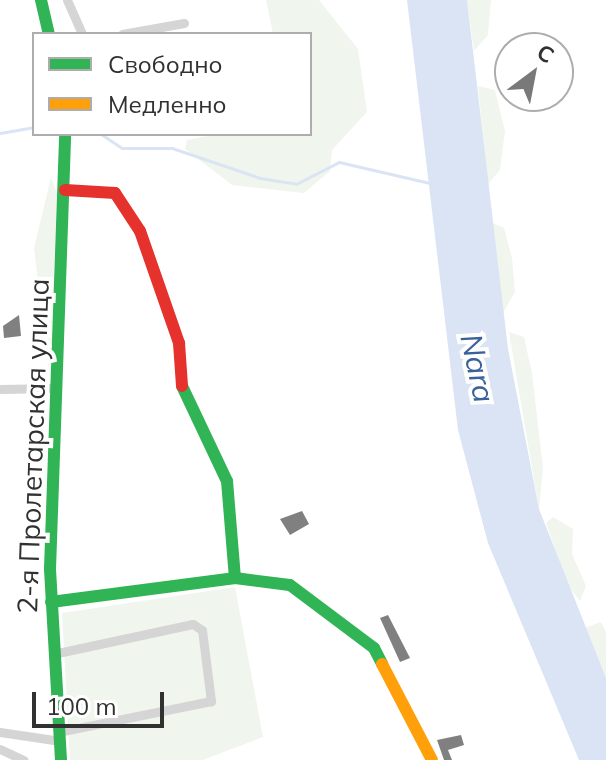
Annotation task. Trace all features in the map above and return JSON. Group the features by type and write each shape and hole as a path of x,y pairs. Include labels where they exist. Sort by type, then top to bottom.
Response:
{"street":[{"path":"41,0 49,32"},
{"path":"67,0 81,32"},
{"path":"133,32 184,23"},
{"name":"2-я Пролетарская улица","path":"61,760 51,602 65,136"},
{"path":"65,190 115,193 140,231 179,343 178,377 227,481 235,578"},
{"path":"0,389 57,388"},
{"path":"51,602 235,578 290,585 374,648 432,760"},
{"path":"0,732 59,736 211,701 202,630 193,624 53,654"},
{"path":"2,751 24,760"}],"shaded area":[{"path":"266,0 319,0 358,49 367,112 332,150 330,171 304,193 232,185 185,149 187,140 208,136 312,136 312,32 273,32"},
{"path":"467,0 491,0 488,35 474,51"},
{"path":"478,86 494,90 494,112 500,112 505,131 500,170 488,184"},
{"path":"51,177 57,194 50,378 34,248"},
{"path":"491,222 504,228 512,258 515,292 503,313"},
{"path":"509,332 524,337 532,373 543,468 539,509"},
{"path":"553,517 573,529 572,554 586,586 580,601 568,586 546,523"},
{"path":"235,587 263,737 203,760 70,760 62,613"},
{"path":"601,622 606,632 606,677 584,628"}],"water":[{"name":"Nara","path":"407,0 467,0 508,349 539,509 606,678 606,760 579,760 488,543 458,430"}],"building":[{"path":"19,315 21,336 4,338 3,326"},
{"path":"302,511 309,524 290,535 280,519"},
{"path":"388,615 410,658 400,662 380,618"},
{"path":"461,735 464,745 448,750 452,760 444,760 437,740"}],"waterway":[{"path":"0,133 32,127"},
{"path":"104,136 122,148 172,148 260,178 296,184 339,162 430,183"}],"traffic: fast":[{"path":"41,0 49,32"},
{"path":"61,760 50,569 65,136"},
{"path":"182,386 227,481 235,578"},
{"path":"51,602 235,578 290,585 374,648 382,664"}],"traffic: slow":[{"path":"382,664 432,760"}],"traffic: jam":[{"path":"65,190 115,193 140,231 179,343 182,386"}]}
